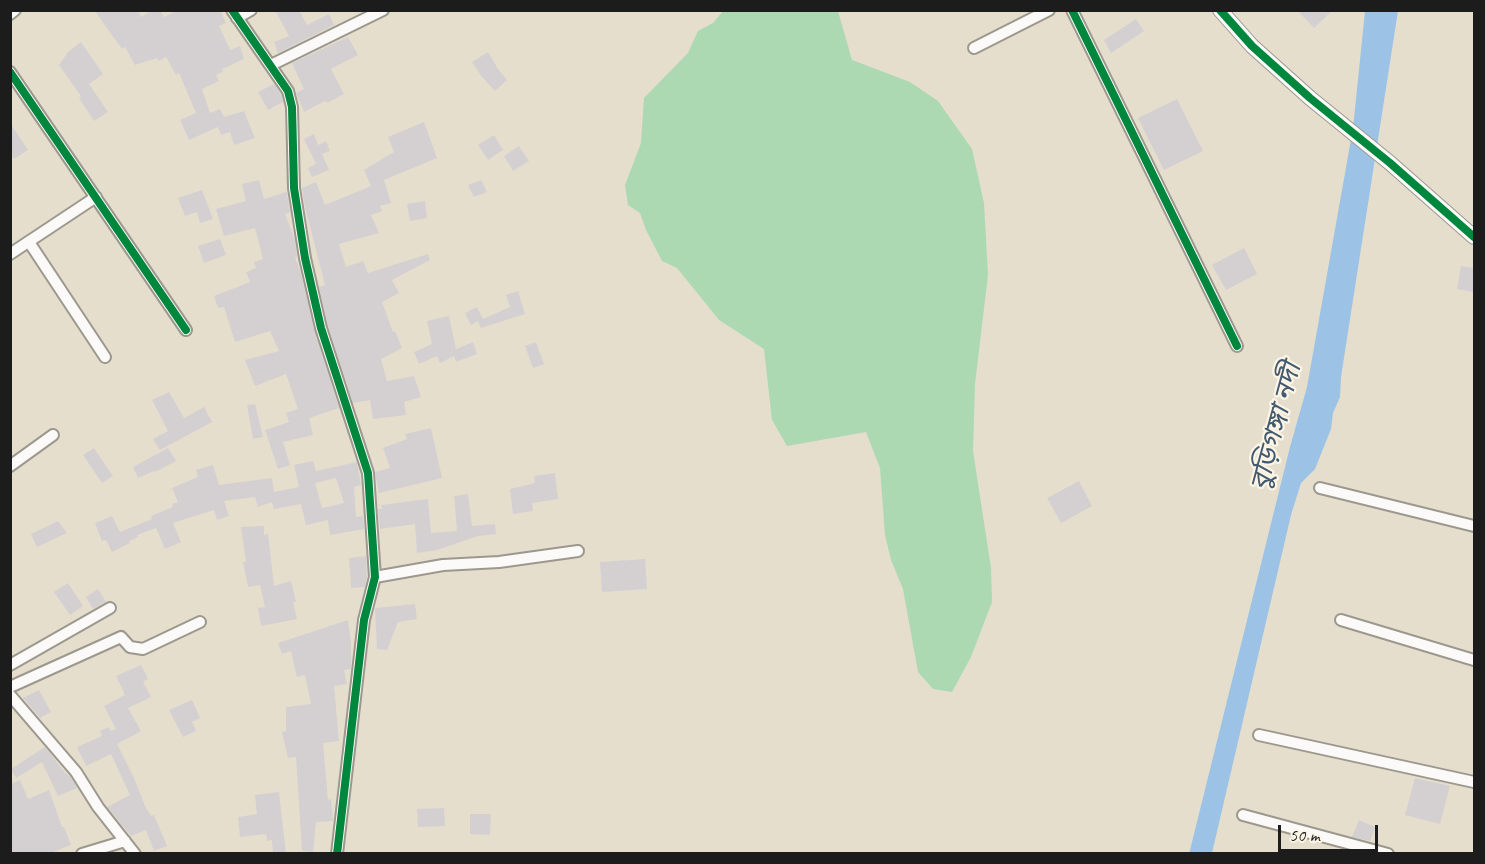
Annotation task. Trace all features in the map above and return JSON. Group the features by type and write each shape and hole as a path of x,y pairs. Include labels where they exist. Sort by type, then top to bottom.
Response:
{"street":[{"path":"10,14 15,10"},
{"path":"251,10 235,14 288,91 292,107 294,188 305,258 321,328 368,473 375,577 363,630 337,854"},
{"path":"271,65 383,10"},
{"path":"974,48 1049,10"},
{"path":"1072,10 1237,346"},
{"path":"1220,10 1252,46 1310,98 1390,163 1474,237"},
{"path":"10,72 186,330"},
{"path":"10,254 96,197"},
{"path":"28,242 105,357"},
{"path":"10,466 53,435"},
{"path":"1320,488 1474,526"},
{"path":"375,577 443,565 499,562 578,551"},
{"path":"10,665 110,608"},
{"path":"1341,620 1474,660"},
{"path":"10,687 121,637 130,646 143,649 200,622"},
{"path":"10,695 76,772 98,807 135,854"},
{"path":"1259,735 1474,782"},
{"path":"1243,815 1388,854"},
{"path":"82,854 125,841"}],"green space":[{"path":"723,11 838,11 852,60 910,82 938,101 972,149 984,203 988,275 975,384 973,451 991,568 992,602 971,657 952,692 933,689 918,672 903,589 891,560 885,535 880,468 866,432 787,446 772,420 764,349 719,320 677,268 662,261 640,213 628,205 625,185 641,143 644,98 688,53 698,31 713,23"}],"water":[{"path":"1365,11 1398,11 1341,377 1340,397 1333,413 1331,429 1315,469 1301,483 1291,515 1212,853 1189,854 1307,387 1353,128"}],"building":[{"path":"94,10 138,10 141,17 153,10 160,10 164,17 178,10 220,10 226,23 219,26 230,50 240,46 244,59 222,69 223,72 216,75 219,81 202,89 210,113 220,109 224,117 244,111 255,138 234,145 230,132 221,135 218,127 189,140 180,120 196,113 179,73 176,75 166,57 159,61 157,58 135,65 125,47 122,49"},
{"path":"275,10 299,10 307,25 329,14 334,25 278,53 274,42 289,36"},
{"path":"1297,10 1333,10 1314,28"},
{"path":"1136,19 1144,31 1111,53 1104,40"},
{"path":"348,37 358,55 331,69 344,94 304,112 296,93 304,89 292,63"},
{"path":"81,42 103,74 89,84 108,112 94,121 79,98 81,96 59,65 68,52"},
{"path":"488,52 507,80 495,91 472,62"},
{"path":"274,84 283,102 268,110 258,92"},
{"path":"1177,99 1203,151 1164,170 1138,118"},
{"path":"424,122 437,158 384,180 391,203 380,206 382,211 371,215 379,233 339,244 346,267 363,261 368,273 428,254 430,260 392,280 399,293 382,302 393,332 395,331 402,348 381,359 387,381 414,376 421,397 404,402 406,415 373,419 370,400 353,403 328,326 319,287 325,285 302,188 316,182 325,205 371,186 364,170 394,152 388,137"},
{"path":"10,123 28,150 14,159 10,153"},
{"path":"314,134 318,145 326,141 330,151 322,154 329,170 312,177 308,168 316,164 304,139"},
{"path":"494,135 503,150 488,160 478,145"},
{"path":"519,146 529,161 513,171 504,156"},
{"path":"259,180 264,199 287,193 290,212 285,214 295,240 297,257 295,257 314,330 339,408 309,418 313,435 283,442 290,465 278,469 265,430 289,422 286,413 298,409 286,374 255,386 245,360 279,351 270,331 235,342 224,307 218,308 214,296 250,282 246,272 256,268 254,262 263,259 255,228 224,236 216,209 246,201 242,184"},
{"path":"481,180 487,192 474,197 468,185"},
{"path":"202,190 213,219 200,223 197,212 185,216 178,198"},
{"path":"425,201 427,218 410,221 407,204"},
{"path":"220,239 226,255 204,263 198,246"},
{"path":"1244,248 1257,274 1226,290 1212,265"},
{"path":"1461,266 1474,268 1474,292 1457,289"},
{"path":"518,291 525,314 481,328 478,321 471,325 465,313 477,307 483,319 510,307 506,295"},
{"path":"449,316 456,349 473,342 477,354 456,362 454,356 440,363 437,356 419,364 414,352 432,344 427,321"},
{"path":"536,342 544,364 533,368 525,346"},
{"path":"169,392 184,418 204,407 212,422 160,450 153,439 168,431 152,400"},
{"path":"255,404 263,437 253,439 247,405"},
{"path":"431,428 442,478 379,493 375,472 390,468 383,448 407,439 405,434"},
{"path":"94,448 113,476 102,483 83,455"},
{"path":"168,448 176,461 138,478 133,467"},
{"path":"313,461 316,471 357,462 361,485 354,487 356,517 363,516 364,529 330,535 328,520 306,525 301,504 274,509 272,502 258,507 255,497 224,501 229,516 217,520 214,510 173,523 181,542 165,549 156,528 137,535 138,537 129,541 130,543 112,552 106,540 102,541 95,523 112,516 120,532 152,519 151,516 173,507 172,504 178,502 172,488 198,477 196,470 213,465 219,485 272,478 274,492 299,487 294,465","holes":["336,478 344,503 322,508 315,483"]},
{"path":"555,473 558,499 532,503 533,511 513,514 510,489 535,483 534,476"},
{"path":"1079,481 1092,506 1061,523 1047,498"},
{"path":"468,494 472,526 495,524 496,534 478,536 437,550 417,553 415,524 380,529 378,509 382,509 381,505 428,499 431,533 457,531 454,496"},
{"path":"58,521 67,533 37,547 31,534"},
{"path":"264,526 264,535 268,534 274,586 291,581 297,619 261,626 258,608 265,607 260,585 248,587 243,562 246,562 241,527"},
{"path":"366,556 365,587 351,588 349,558"},
{"path":"645,559 647,589 602,592 600,562"},
{"path":"68,583 83,606 70,615 54,592"},
{"path":"98,589 106,602 93,609 86,597"},
{"path":"415,604 417,619 398,622 387,650 377,649 375,608"},
{"path":"348,620 351,669 344,670 347,684 334,686 339,741 323,743 328,800 331,799 333,821 316,822 313,852 302,851 296,757 288,758 282,732 286,731 286,707 311,704 305,675 297,677 291,651 282,654 278,643"},
{"path":"141,665 148,679 143,682 151,697 128,708 141,731 117,744 145,806 151,816 154,815 167,846 154,851 146,830 131,836 107,807 130,795 111,754 86,766 77,747 102,736 100,731 109,727 111,731 116,729 104,706 125,695 116,676"},
{"path":"39,690 51,712 40,718 23,698"},
{"path":"192,700 200,718 192,722 196,731 183,737 169,710"},
{"path":"45,747 65,773 70,776 77,788 58,796 42,762 16,778 11,769"},
{"path":"1415,778 1450,786 1440,824 1405,815"},
{"path":"20,780 28,799 49,790 71,845 48,854 10,854 10,784"},
{"path":"279,792 286,854 273,854 272,840 267,841 266,834 240,837 238,817 257,814 255,795"},
{"path":"444,808 445,826 418,827 417,809"},
{"path":"470,814 491,814 490,835 470,834"},
{"path":"1359,820 1375,827 1370,841 1352,837"}],"cycle path":[{"path":"232,10 288,91 292,107 294,188 305,258 321,328 368,473 375,577 364,620 337,854"},
{"path":"1072,10 1237,346"},
{"path":"1220,10 1252,46 1310,98 1390,163 1474,237"},
{"path":"10,72 186,330"}],"water label":[{"name":"বুড়িগঙ্গা নদী","path":"1277,427"}]}
